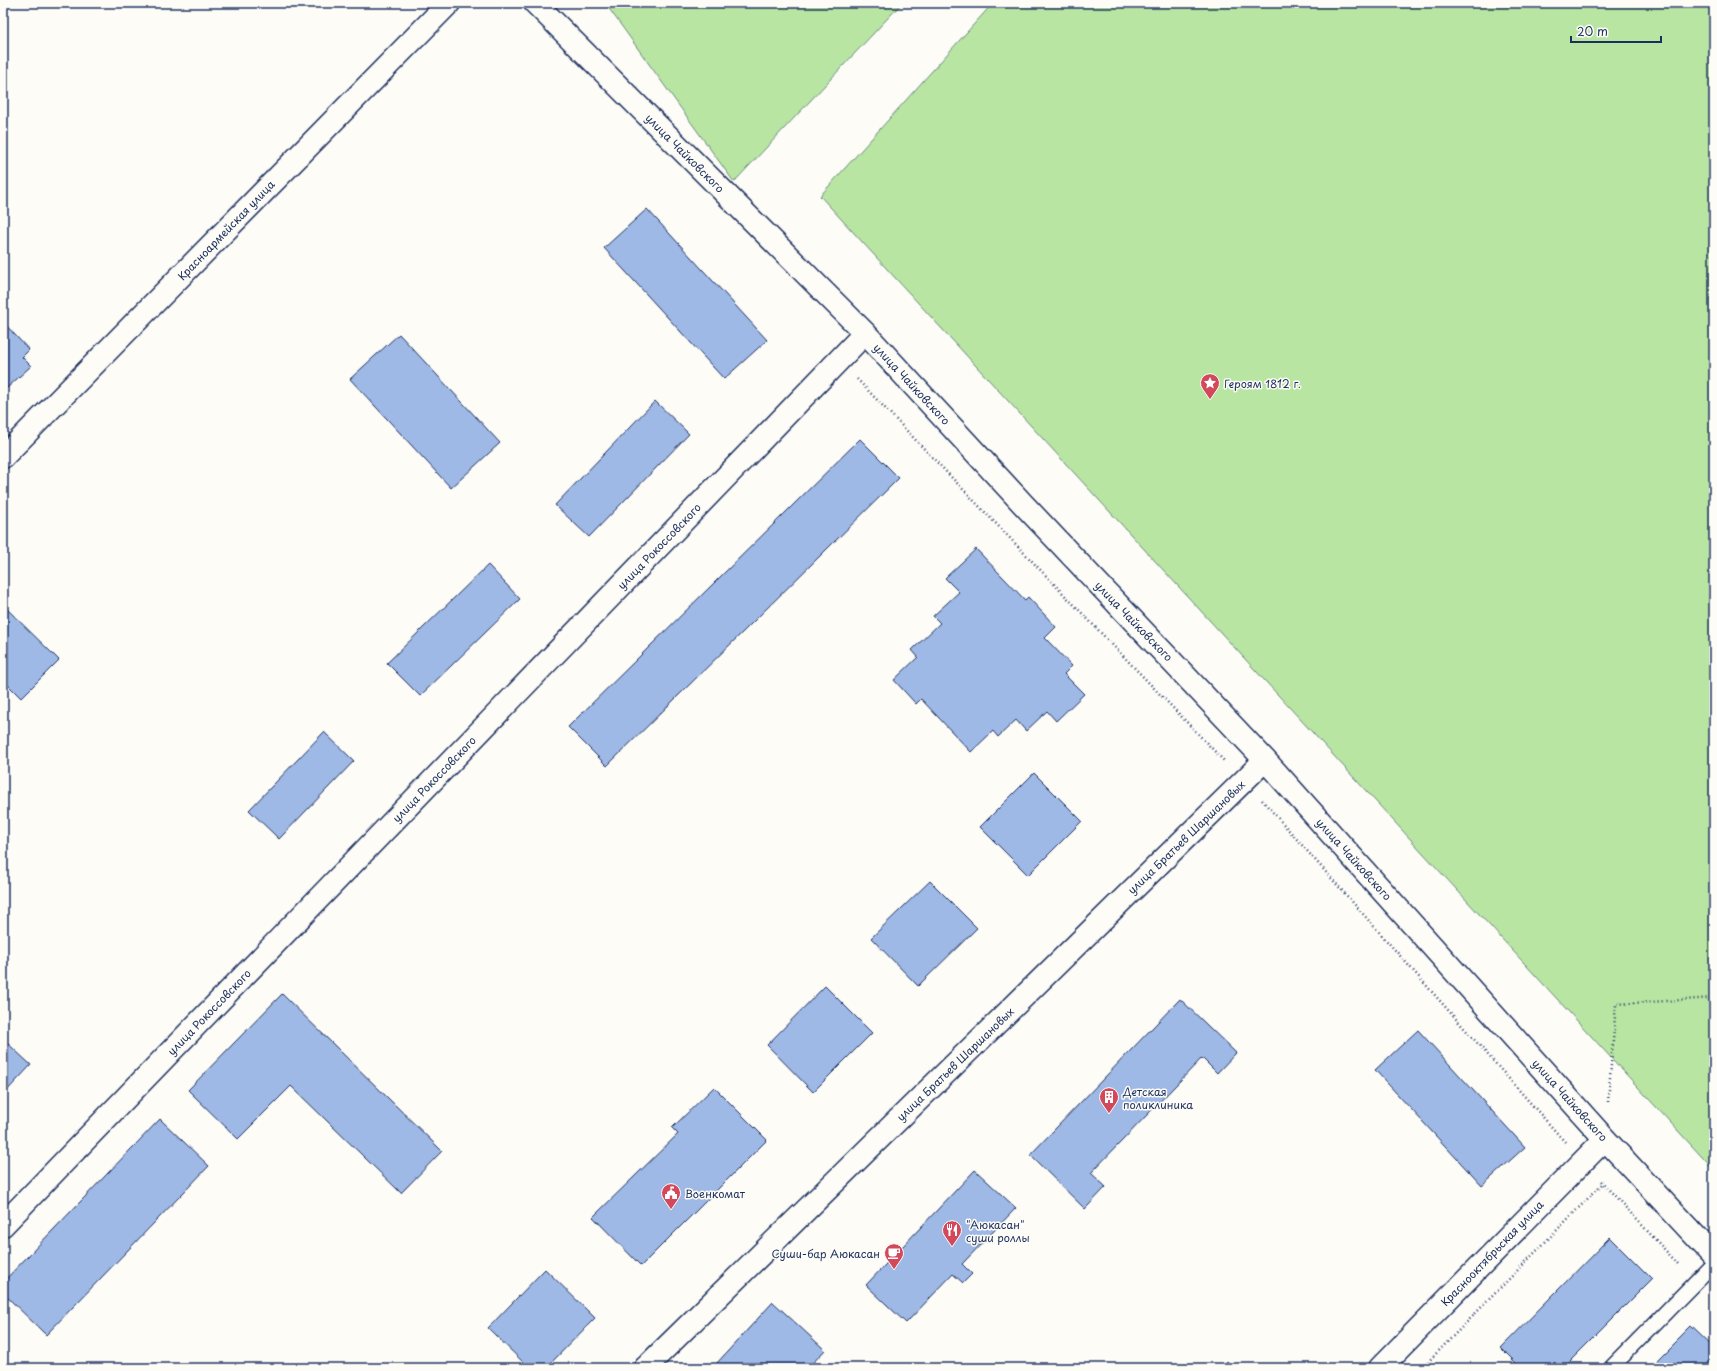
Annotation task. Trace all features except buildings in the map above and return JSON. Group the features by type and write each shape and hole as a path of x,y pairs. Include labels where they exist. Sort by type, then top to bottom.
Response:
{"street":[{"name":"Красноармейская улица","path":"3,457 449,3"},
{"name":"улица Чайковского","path":"535,3 865,333 1023,504 1265,760 1605,1138 1714,1256"},
{"name":"улица Рокоссовского","path":"3,1225 865,333"},
{"name":"улица Братьев Шаршановых","path":"644,1368 1265,760"},
{"name":"Краснооктябрьская улица","path":"1380,1368 1605,1138"}],"lane":[{"path":"1611,1368 1714,1263"}],"path":[{"path":"839,360 1244,781 1582,1162 1682,1268"},
{"path":"1605,1138 1616,1004 1714,998"},
{"path":"1422,1368 1603,1183"}],"green space":[{"path":"605,3 902,3 734,182"},
{"path":"993,3 1714,3 1714,1170 820,196"}],"place":[{"name":"Героям 1812 г.","path":"1210,400"},
{"name":"Детская поликлиника","path":"1109,1114"},
{"name":"Военкомат","path":"671,1210"},
{"name":"\"Аюкасан\" суши роллы","path":"952,1247"},
{"name":"Суши-бар Аюкасан","path":"894,1270"}]}
